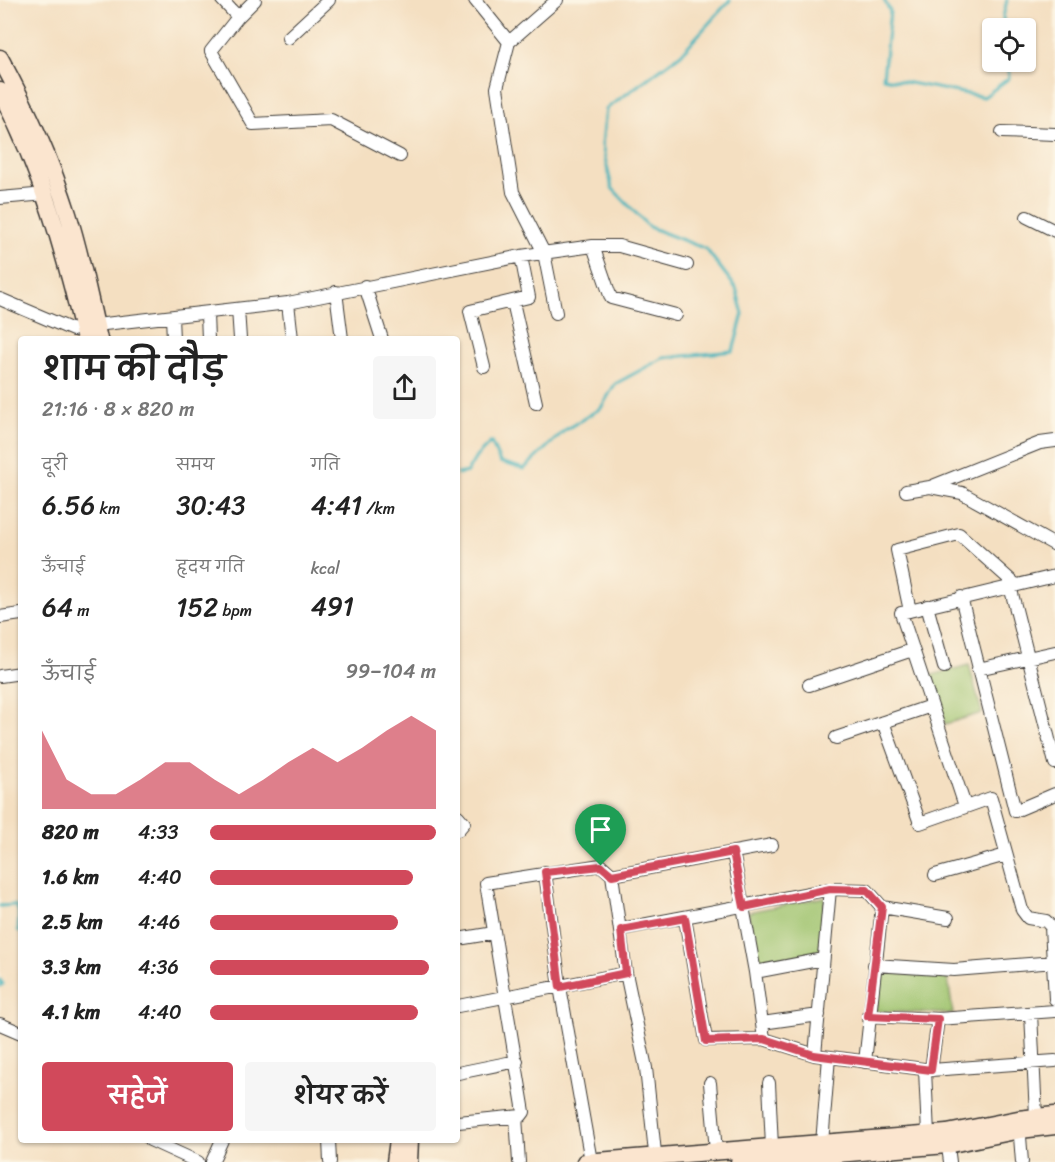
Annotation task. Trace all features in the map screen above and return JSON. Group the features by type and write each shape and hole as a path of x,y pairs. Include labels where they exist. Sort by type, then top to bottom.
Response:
{"street":[{"path":"222,0 237,17"},
{"path":"255,0 237,17 211,51 253,124 331,120 400,156"},
{"path":"288,38 329,0"},
{"path":"475,0 509,42"},
{"path":"556,313 544,253 513,192 496,88 509,42 557,0"},
{"path":"0,58 34,128 59,189 75,238 97,332 172,317 288,303 365,285 521,256 592,246 619,246 687,265"},
{"path":"0,91 46,194 65,255 79,334"},
{"path":"1002,132 1055,134"},
{"path":"0,198 46,194"},
{"path":"1027,217 1055,231"},
{"path":"592,246 611,298 676,315"},
{"path":"484,367 470,311 529,297 521,256"},
{"path":"365,285 381,336"},
{"path":"336,292 342,336"},
{"path":"0,299 79,334"},
{"path":"513,302 536,403"},
{"path":"288,303 292,336"},
{"path":"238,309 240,336"},
{"path":"207,314 208,336"},
{"path":"172,317 173,336"},
{"path":"906,491 930,487 1040,443 1055,441"},
{"path":"930,487 962,493 1055,545"},
{"path":"910,611 897,550 959,534 1013,586 1027,658 1055,763"},
{"path":"965,806 901,613 1055,576"},
{"path":"961,597 1015,811"},
{"path":"927,606 944,667"},
{"path":"0,617 18,614"},
{"path":"809,685 912,650"},
{"path":"978,669 1055,652"},
{"path":"0,676 18,673"},
{"path":"836,738 931,706"},
{"path":"884,722 920,823 991,798 1024,915 1046,921 1049,924 1055,999"},
{"path":"996,817 1055,794"},
{"path":"612,875 772,845"},
{"path":"733,852 755,972 764,1039"},
{"path":"935,875 1006,855"},
{"path":"460,1122 516,1117 521,1116 524,1112 486,882 601,866 612,875 626,973 646,1068 656,1159"},
{"path":"545,872 560,987 591,1161"},
{"path":"621,930 830,889 867,890 882,907 948,918"},
{"path":"814,1055 830,889"},
{"path":"865,1062 868,1016 882,907"},
{"path":"685,918 709,1054"},
{"path":"460,939 494,933"},
{"path":"755,972 823,959"},
{"path":"874,965 954,970 1053,962"},
{"path":"460,1006 626,973"},
{"path":"868,1016 938,1019 1055,1011"},
{"path":"1031,1013 1036,1116"},
{"path":"762,1023 819,1015"},
{"path":"928,1134 928,1070 938,1019"},
{"path":"0,1024 18,1032"},
{"path":"706,1041 764,1039 814,1055 928,1070 1055,1061"},
{"path":"822,1143 829,1057"},
{"path":"460,1073 516,1061"},
{"path":"710,1083 716,1151"},
{"path":"769,1083 772,1147"},
{"path":"739,1162 865,1157 1019,1124 1036,1116 1055,1115"},
{"path":"516,1117 519,1162"},
{"path":"1019,1124 1055,1126"},
{"path":"1019,1124 1022,1162"},
{"path":"585,1162 656,1159 716,1151 928,1134 947,1139"},
{"path":"947,1139 950,1162"},
{"path":"157,1143 198,1162"},
{"path":"212,1162 221,1143"},
{"path":"329,1143 330,1162"},
{"path":"395,1162 398,1143"},
{"path":"408,1162 410,1143"}],"green space":[{"path":"969,665 982,713 945,724 929,676"},
{"path":"825,897 820,952 758,965 748,912"},
{"path":"880,971 948,979 953,1014 875,1011"}],"waterway":[{"path":"460,474 467,472 476,457 491,442 500,462 524,469 565,430 601,408 615,384 663,358 733,351 743,314 736,288 706,249 649,227 612,188 602,145 606,109 681,54 730,0"},
{"path":"884,0 890,11 883,78 984,97 1009,78 1009,72"},
{"path":"1003,18 1007,0"},
{"path":"0,906 15,905 18,910"},
{"path":"0,980 3,984 0,986"}],"route":[{"path":"733,852 744,907 830,889 867,890 882,907 868,1016 938,1019 931,1070 814,1055 764,1039 706,1041 685,918 621,930 626,973 560,987 545,872 601,866 606,867 612,875 733,852"}]}
